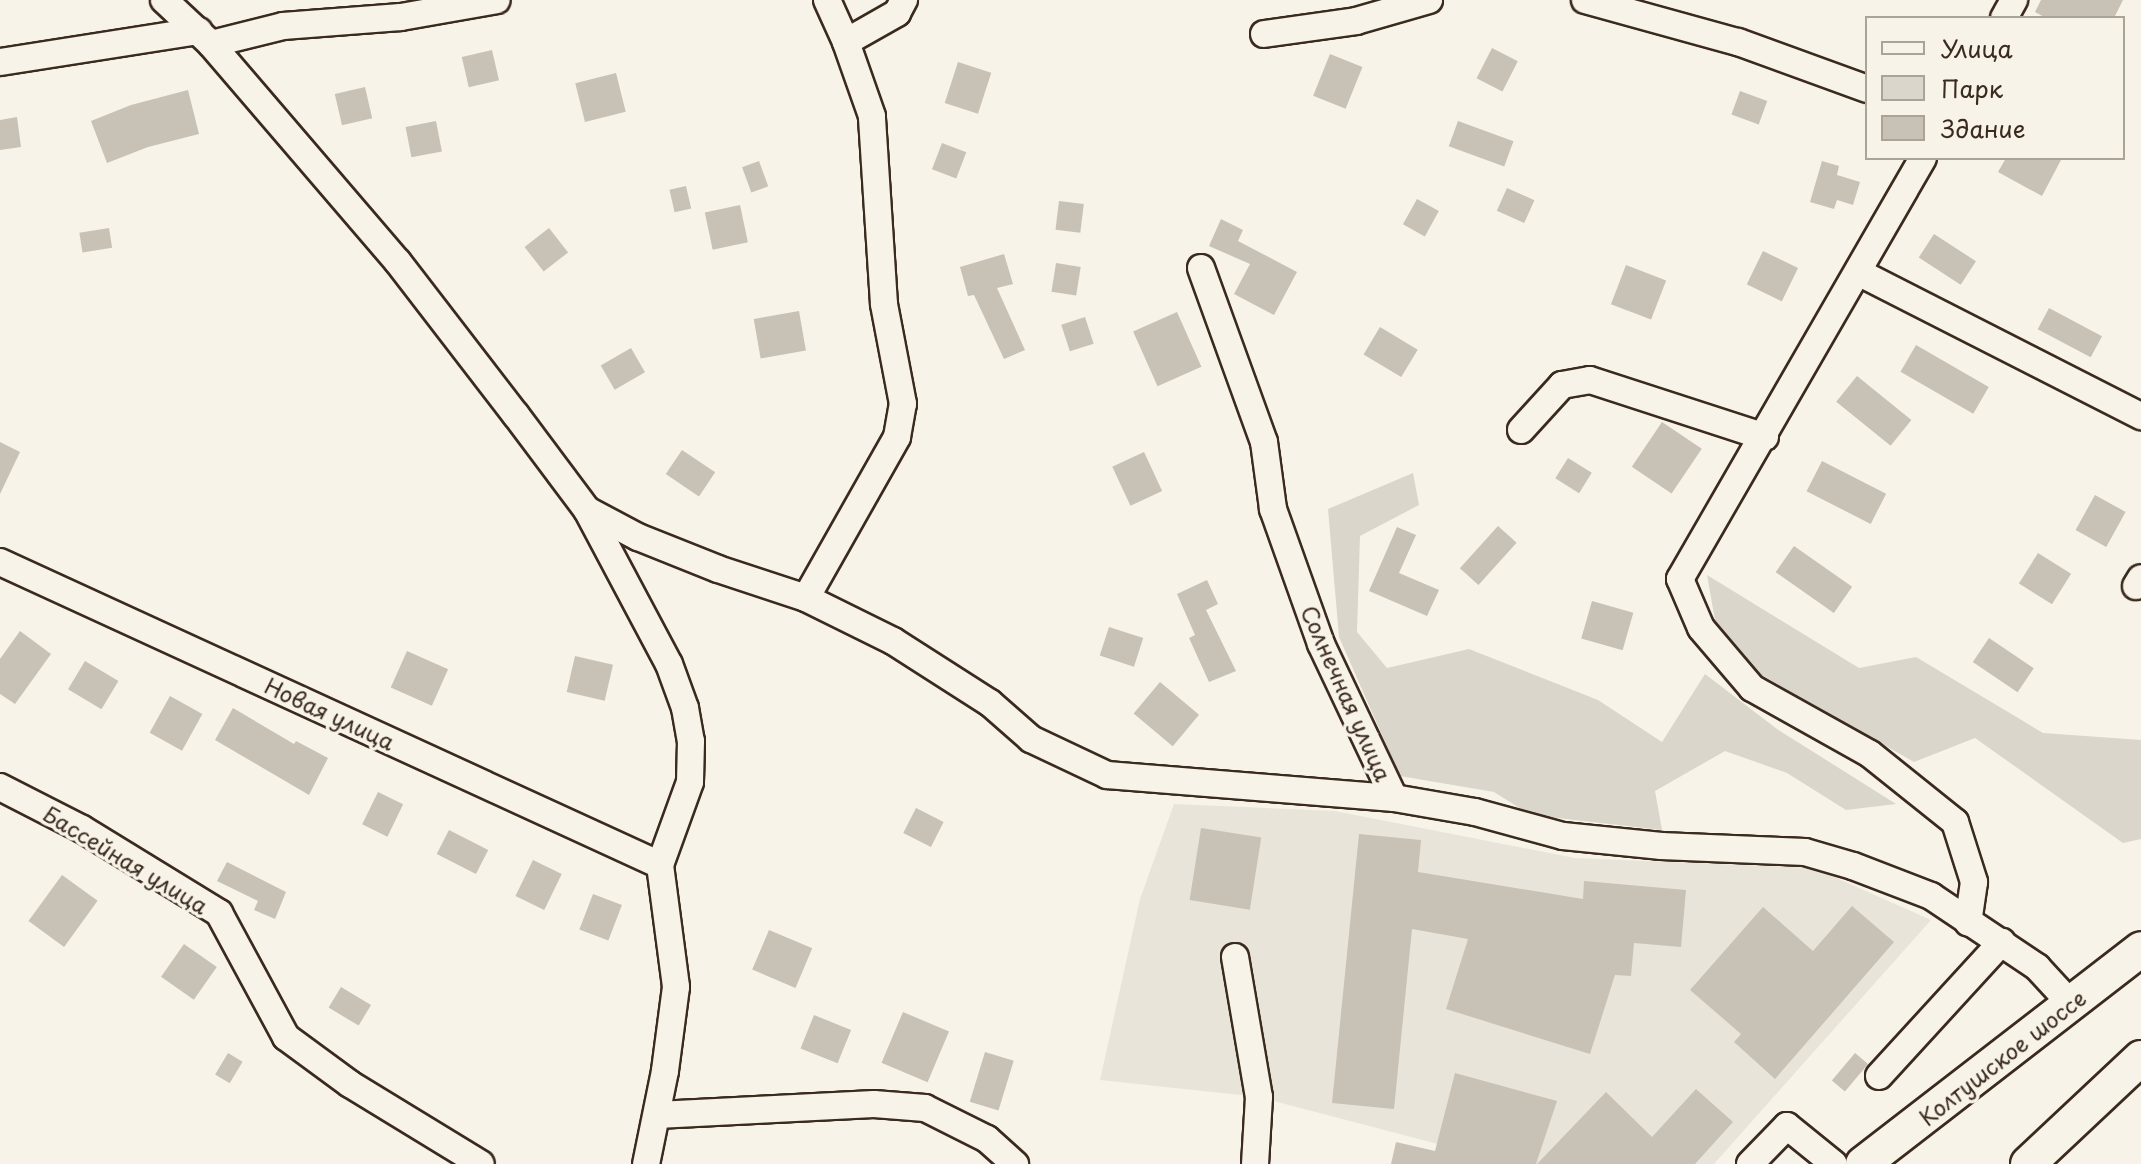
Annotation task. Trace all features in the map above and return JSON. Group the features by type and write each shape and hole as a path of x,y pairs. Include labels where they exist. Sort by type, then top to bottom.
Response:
{"main road":[{"name":"Колтушское шоссе","path":"1863,1164 2141,949"},
{"path":"2028,1164 2141,1058"}],"street":[{"path":"164,0 205,37 398,262 587,510 669,664 685,708 691,741 690,782 660,865 676,987 657,1115 646,1164"},
{"path":"0,62 283,26 401,17 497,0"},
{"path":"806,598 897,437 903,404 884,304 872,116 846,42 827,0"},
{"path":"846,42 897,13 904,0"},
{"path":"1264,34 1356,21 1429,0"},
{"path":"1585,0 1738,42 1865,88"},
{"path":"1922,160 1765,437 1680,579 1701,628 1752,688 1870,754 1955,822 1974,882 1968,923"},
{"name":"Солнечная улица","path":"1201,268 1264,442 1273,509 1321,644 1394,798"},
{"path":"1858,272 2141,416"},
{"path":"1521,430 1562,385 1590,380 1765,437"},
{"path":"587,510 665,548 806,598 905,648 990,703 1031,739 1107,775 1394,798 1475,812 1563,836 1661,846 1805,852 1853,866 1931,896 2037,967 2071,1004"},
{"name":"Новая улица","path":"0,562 660,865"},
{"name":"Бассейная улица","path":"0,787 82,829 219,913 286,1037 350,1084 481,1164"},
{"path":"1879,1076 2002,942"},
{"path":"1235,957 1259,1097 1255,1164"},
{"path":"657,1115 874,1104 925,1108 987,1139 1015,1164"},
{"path":"1750,1164 1761,1137 1787,1126 1834,1164"}],"shaded area":[{"path":"1174,804 1335,811 1575,858 1814,868 1931,920 1714,1164 1514,1164 1259,1097 1100,1080 1140,899"}],"green space":[{"path":"1413,473 1419,505 1360,536 1357,632 1387,668 1469,649 1598,700 1662,742 1705,674 1777,729 1896,804 1846,810 1787,773 1725,751 1655,791 1662,830 1531,815 1494,792 1400,776 1339,637 1328,509"},
{"path":"1707,575 1859,668 1916,657 2043,733 2141,740 2141,839 2123,843 1975,738 1914,762 1758,673 1715,620"}],"building":[{"path":"2041,0 2123,0 2115,16 2042,16 2035,12"},
{"path":"1492,48 1518,61 1502,91 1477,78"},
{"path":"492,50 499,80 469,87 462,57"},
{"path":"1330,54 1362,67 1346,109 1313,96"},
{"path":"958,62 991,73 978,114 945,103"},
{"path":"616,73 626,112 585,122 575,83"},
{"path":"365,87 372,118 342,125 335,94"},
{"path":"188,90 199,134 148,147 107,163 91,121 131,105"},
{"path":"1740,91 1767,101 1759,124 1731,114"},
{"path":"17,117 21,147 0,150 0,120"},
{"path":"436,121 442,151 411,157 406,127"},
{"path":"1458,121 1513,141 1504,167 1449,146"},
{"path":"942,143 966,152 956,178 932,169"},
{"path":"2005,160 2061,160 2042,196 1998,172"},
{"path":"759,161 768,186 751,193 742,167"},
{"path":"1822,161 1839,166 1837,175 1860,182 1853,205 1837,200 1834,209 1810,202"},
{"path":"686,186 691,208 675,212 669,190"},
{"path":"1507,188 1534,200 1524,223 1497,211"},
{"path":"1417,199 1439,211 1425,236 1403,224"},
{"path":"1059,201 1084,204 1080,233 1055,230"},
{"path":"740,205 748,242 713,250 705,212"},
{"path":"1221,219 1243,230 1238,241 1297,272 1274,315 1234,294 1250,264 1209,246"},
{"path":"109,228 112,248 82,252 79,233"},
{"path":"549,228 568,252 544,272 525,247"},
{"path":"1934,234 1976,261 1961,285 1919,257"},
{"path":"1763,251 1798,268 1782,301 1747,284"},
{"path":"1004,254 1013,284 997,288 1025,350 1004,359 974,295 968,296 960,267"},
{"path":"1056,263 1081,267 1076,296 1051,292"},
{"path":"1626,265 1666,280 1651,320 1611,304"},
{"path":"2049,308 2102,336 2091,357 2038,329"},
{"path":"799,311 806,350 761,358 754,319"},
{"path":"1177,312 1201,367 1158,386 1133,332"},
{"path":"1085,317 1094,344 1070,351 1061,325"},
{"path":"1380,327 1418,350 1401,377 1364,354"},
{"path":"1916,345 1989,387 1973,414 1900,372"},
{"path":"631,348 645,372 615,390 601,366"},
{"path":"1857,376 1911,420 1891,446 1836,402"},
{"path":"1662,422 1702,449 1672,494 1632,467"},
{"path":"0,442 20,452 0,494"},
{"path":"682,450 715,472 699,496 666,474"},
{"path":"1144,452 1162,491 1130,506 1112,467"},
{"path":"1568,458 1592,473 1579,493 1555,478"},
{"path":"1822,461 1886,494 1871,524 1807,491"},
{"path":"2095,495 2126,512 2106,547 2076,530"},
{"path":"1498,526 1517,543 1478,585 1460,568"},
{"path":"1397,527 1416,535 1399,573 1439,590 1427,616 1369,591"},
{"path":"1794,546 1852,587 1834,613 1776,572"},
{"path":"2038,553 2071,574 2052,604 2019,584"},
{"path":"1207,580 1218,604 1206,610 1236,671 1209,682 1189,638 1195,635 1177,594"},
{"path":"1592,601 1633,613 1623,650 1581,638"},
{"path":"1109,627 1143,638 1134,667 1100,656"},
{"path":"20,631 51,654 15,704 0,694 0,659"},
{"path":"1989,638 2034,668 2018,692 1973,662"},
{"path":"407,651 448,669 432,706 391,688"},
{"path":"575,656 613,665 605,701 567,692"},
{"path":"85,661 118,681 101,709 68,689"},
{"path":"1160,682 1199,715 1173,746 1134,713"},
{"path":"170,696 202,714 182,751 150,733"},
{"path":"233,708 294,744 296,741 328,758 309,795 215,740"},
{"path":"378,792 403,804 387,837 362,824"},
{"path":"916,808 944,822 931,847 903,833"},
{"path":"1201,828 1261,838 1250,910 1190,900"},
{"path":"449,830 488,850 476,874 437,854"},
{"path":"1359,834 1421,840 1418,872 1583,899 1584,881 1686,890 1681,947 1634,943 1631,976 1615,975 1590,1054 1446,1009 1468,939 1412,929 1394,1109 1332,1103"},
{"path":"533,860 562,874 544,910 515,896"},
{"path":"227,862 286,892 275,919 254,910 258,901 217,881"},
{"path":"62,875 98,901 64,947 28,921"},
{"path":"593,894 622,905 608,941 579,929"},
{"path":"1852,906 1894,942 1775,1079 1734,1042 1741,1034 1690,990 1763,907 1813,951"},
{"path":"769,930 812,948 795,988 752,970"},
{"path":"184,944 217,967 194,1000 161,977"},
{"path":"341,987 371,1005 359,1026 329,1008"},
{"path":"903,1012 949,1032 928,1082 882,1063"},
{"path":"814,1015 851,1030 838,1063 801,1048"},
{"path":"985,1052 1014,1061 998,1110 970,1102"},
{"path":"228,1053 243,1062 230,1083 215,1074"},
{"path":"1855,1053 1868,1064 1845,1092 1832,1081"},
{"path":"1455,1073 1557,1101 1536,1164 1391,1164 1396,1142 1435,1151"},
{"path":"1696,1089 1733,1122 1695,1164 1537,1164 1606,1092 1652,1137"}]}
